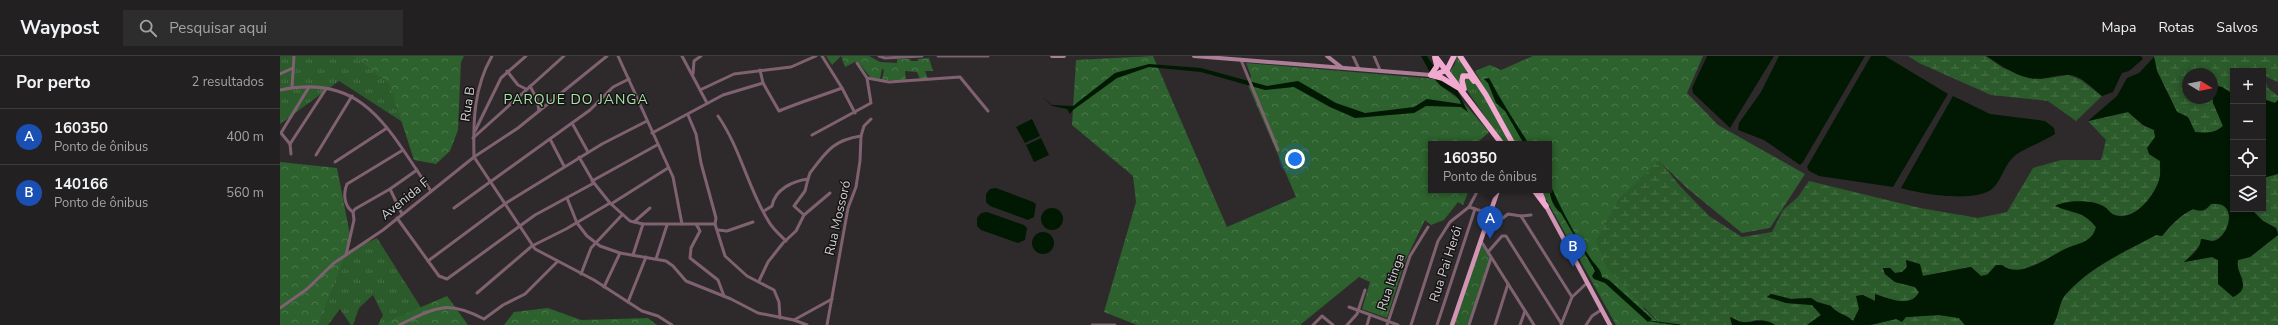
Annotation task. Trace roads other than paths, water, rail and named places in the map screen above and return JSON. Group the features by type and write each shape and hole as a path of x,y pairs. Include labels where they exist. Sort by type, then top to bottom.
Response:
{"highway":[{"path":"1435,56 1436,68 1431,75 1441,76 1461,89"},
{"path":"1435,56 1487,123"},
{"path":"1441,76 1447,70 1454,56"},
{"path":"1460,56 1486,95 1510,141"},
{"path":"1486,95 1473,78 1464,76 1462,81 1463,88 1499,141"},
{"path":"1536,193 1546,206"},
{"path":"1540,193 1546,206"}],"main road":[{"path":"1052,56 1064,56"},
{"path":"1194,56 1431,75"},
{"path":"1327,56 1342,68"},
{"path":"1452,325 1496,193"},
{"path":"1546,206 1610,325"}],"street":[{"path":"292,87 294,56"},
{"name":"Rua B","path":"474,157 473,138 475,104 482,78 492,56"},
{"path":"474,133 495,87 507,71 526,56"},
{"path":"473,138 564,56"},
{"name":"Avenida F","path":"280,308 298,296 325,271 397,218 474,157 539,111 607,56"},
{"path":"618,56 676,185 682,224"},
{"path":"682,56 707,103"},
{"path":"693,76 694,61 701,56"},
{"path":"700,90 734,74 791,67 816,56"},
{"path":"822,56 842,88 855,113"},
{"path":"879,56 922,56"},
{"path":"938,56 988,56"},
{"path":"1353,56 1359,69"},
{"path":"1374,56 1380,70"},
{"path":"1241,60 1278,150"},
{"path":"812,135 870,105 872,99 867,78 857,63"},
{"path":"280,74 294,68"},
{"path":"760,70 763,83 779,111 795,103 815,98 842,88"},
{"path":"507,71 516,83 526,89"},
{"path":"867,78 889,82 960,77 988,111"},
{"path":"454,208 590,110 608,91 629,79"},
{"path":"652,133 688,116 707,103 732,91 763,83"},
{"path":"530,86 537,99 539,111"},
{"path":"280,90 292,87 309,87 326,89 352,96 373,111 432,191"},
{"path":"291,154 290,144 281,132 309,87"},
{"path":"290,144 326,89"},
{"path":"316,155 352,96"},
{"path":"688,116 696,134 701,163 716,218 715,224 725,256 747,276 774,290 779,302 780,318"},
{"path":"718,116 730,134 750,186 769,223 786,241"},
{"name":"Rua Mossoró","path":"827,325 848,208 854,192 860,161 861,136 864,126 871,119"},
{"path":"428,261 506,203 579,157 647,121"},
{"path":"572,123 588,152"},
{"path":"335,162 387,128"},
{"path":"804,215 794,206 805,191 810,173 834,144 847,138 861,136"},
{"path":"550,139 564,166"},
{"path":"397,218 439,276 447,280 535,215 567,198 657,144"},
{"path":"346,255 354,220 352,212 348,208 345,201 347,184 403,150"},
{"path":"474,157 506,203 532,246 628,302 672,325"},
{"path":"579,157 593,182 610,203 622,215 634,222 667,225 715,224"},
{"path":"477,292 532,246 577,223 668,168"},
{"path":"352,212 390,189 417,170"},
{"path":"764,211 772,206 775,197 784,188 808,179"},
{"path":"390,189 402,214"},
{"path":"759,281 768,262 796,232 804,215 830,193"},
{"path":"1411,325 1438,241 1450,222 1469,207 1476,193"},
{"path":"567,198 577,223 595,243 620,253 656,259 671,264 681,277 691,284 724,296 758,313 794,320 807,325"},
{"path":"1469,207 1504,218 1508,214 1521,216 1531,214"},
{"path":"634,222 650,208"},
{"name":"Rua Pai Herói","path":"1437,325 1475,209"},
{"path":"580,274 586,257 595,243 622,215"},
{"path":"1521,216 1572,297"},
{"path":"718,230 727,231 753,222"},
{"path":"633,255 643,224"},
{"path":"696,224 700,231 691,248 690,258 718,280 724,296"},
{"path":"656,259 667,225"},
{"name":"Rua Itinga","path":"1387,323 1410,256 1428,227"},
{"path":"1488,252 1502,236 1506,236 1561,324"},
{"path":"1480,241 1534,325"},
{"path":"604,287 620,253"},
{"path":"628,302 646,257"},
{"path":"1469,325 1491,258"},
{"path":"399,325 441,306 458,308 484,319 503,305 525,294 558,262"},
{"path":"1561,324 1572,297 1587,283"},
{"path":"1495,325 1508,284"},
{"path":"1347,325 1358,310 1365,290"},
{"path":"794,320 832,299"},
{"path":"1349,307 1387,323 1398,325"},
{"path":"1586,325 1592,316 1601,310"},
{"path":"1520,325 1525,311"},
{"path":"1367,325 1370,315"},
{"path":"1313,325 1322,316 1333,325"},
{"path":"1092,325 1114,325"}],"waterway":[{"path":"1650,321 1680,325"}],"place":[{"name":"160350","path":"1490,239"},
{"name":"140166","path":"1573,267"}],"district":[{"name":"PARQUE DO JANGA","path":"576,99"}]}
